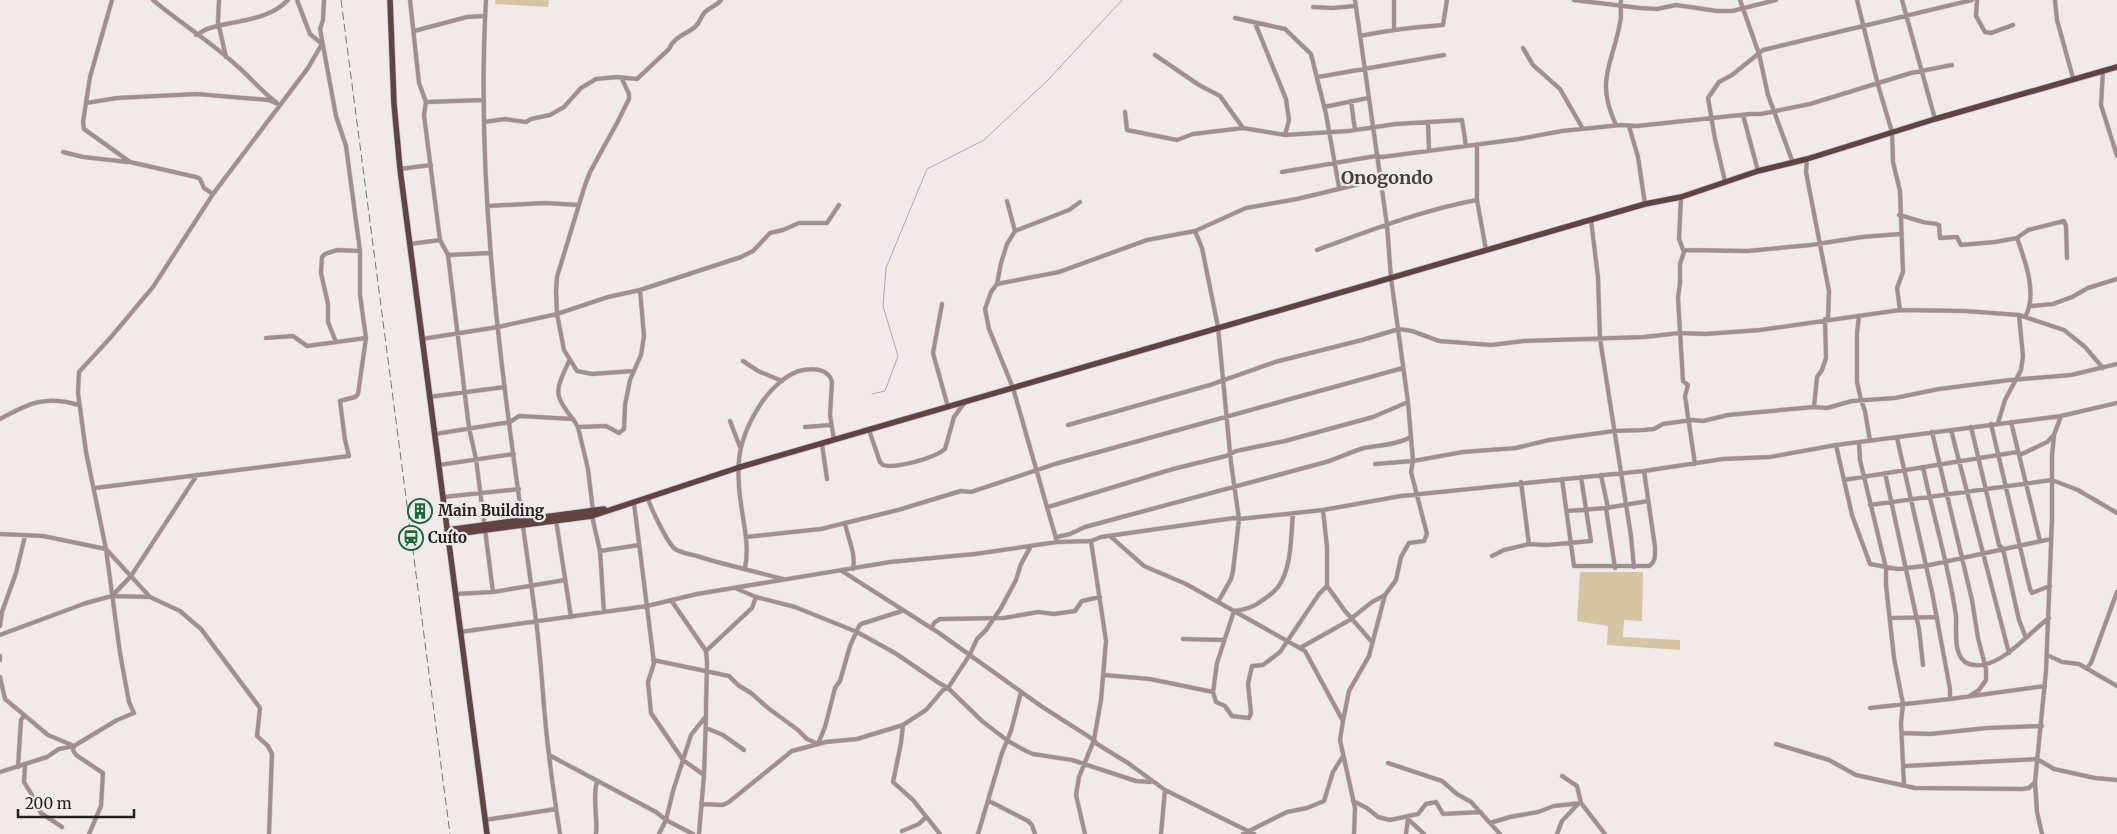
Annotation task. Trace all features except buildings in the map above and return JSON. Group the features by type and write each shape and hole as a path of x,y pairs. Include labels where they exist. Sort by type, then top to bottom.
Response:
{"main road":[{"path":"390,0 394,104 400,169 487,834"},
{"path":"448,532 593,514 619,508 737,468 1218,327 1645,204 1681,196 1758,171 1807,159 2073,78 2117,67"}],"street":[{"path":"112,0 90,77 84,129 130,162"},
{"path":"153,0 226,57 280,105"},
{"path":"219,0 220,27 226,57"},
{"path":"196,35 209,28 220,27 268,13 288,0"},
{"path":"297,0 310,34 322,44"},
{"path":"95,488 349,456 340,401 358,394 366,338 360,295 360,251 346,146 336,116 320,29 323,20 324,0"},
{"path":"410,0 419,83 426,102 424,115 440,240 448,255 459,333 469,428 476,458 492,592"},
{"path":"486,0 484,122 491,253 505,386 537,623 549,754 560,834"},
{"path":"484,122 504,119 526,122 550,115 564,106 589,83 605,77 637,79 670,49 671,45 683,33 695,27 705,12 721,0"},
{"path":"1354,834 1356,821 1340,740 1349,691 1369,656 1385,595 1396,580 1401,557 1409,543 1421,542 1426,538 1426,528 1411,472 1413,461 1408,402 1391,278 1387,225 1355,0"},
{"path":"1394,29 1394,0 1400,0"},
{"path":"1360,36 1394,29 1407,30 1443,25 1446,0"},
{"path":"1574,0 1657,9 1676,5 1717,11 1743,9 1776,0"},
{"path":"1616,126 1608,104 1605,78 1621,22 1621,0"},
{"path":"1740,0 1758,54 1768,95 1793,163"},
{"path":"1857,0 1862,25 1892,132 1894,162 1900,191 1899,215 1903,272 1898,288 1900,310"},
{"path":"1902,0 1935,119"},
{"path":"1942,0 1944,7"},
{"path":"1725,181 1708,98 1719,82 1732,75 1763,50 1972,0"},
{"path":"1977,0 1976,16 1985,32 1991,33 2013,25"},
{"path":"2055,0 2057,20 2073,78"},
{"path":"1313,7 1355,6"},
{"path":"414,31 467,17 485,16"},
{"path":"1235,18 1286,29 1311,54 1318,77 1339,188"},
{"path":"1256,23 1286,98 1289,120 1285,135"},
{"path":"0,772 47,757 59,749 74,746 117,720 134,713 129,702 120,653 106,549 79,405 77,384 81,369 153,287 213,194 308,68 322,44"},
{"path":"1524,48 1533,65 1560,90 1582,128"},
{"path":"1155,55 1199,85 1220,96 1243,128"},
{"path":"1318,77 1444,56"},
{"path":"1282,172 1376,156 1382,157 1466,146 1582,128 1628,126 1775,111 1819,102 1921,71 1952,65"},
{"path":"2102,71 2101,105 2117,156"},
{"path":"622,79 629,94 628,98 617,123 590,172 579,205 557,277 557,314 564,350 569,361 577,371 586,374 633,370"},
{"path":"86,103 117,98 197,94 268,100 280,105"},
{"path":"1324,106 1368,98"},
{"path":"426,102 484,100"},
{"path":"1351,101 1355,130"},
{"path":"1125,112 1127,130 1176,140 1193,134 1243,128 1285,135 1462,120 1466,146"},
{"path":"1743,115 1758,171"},
{"path":"1428,122 1429,150"},
{"path":"1628,126 1638,157 1645,204"},
{"path":"1478,144 1477,200 1486,250"},
{"path":"63,152 83,157 130,162 196,177 200,179 204,188 213,194"},
{"path":"1807,159 1806,172 1829,290 1826,319 1826,358 1817,377 1814,407"},
{"path":"400,169 431,165"},
{"path":"997,284 1049,274 1147,240 1195,231 1246,208 1297,199 1364,183 1380,183"},
{"path":"1681,196 1678,225 1678,239 1683,250 1678,291 1680,333 1683,381 1688,385 1685,396 1695,464"},
{"path":"1317,250 1454,204 1477,200"},
{"path":"1007,201 1015,231"},
{"path":"1057,540 1013,388 998,355 985,309 988,299 997,284 1002,257 1007,244 1015,231 1069,210 1080,202"},
{"path":"488,206 562,203 579,205"},
{"path":"422,339 498,327 557,314 608,297 640,290 748,254 770,233 799,223 827,223 839,204"},
{"path":"1899,215 1914,218 1924,223 1936,223 1939,226 1940,238 1958,237 1961,245 2017,238 2028,230 2064,221 2066,226 2067,258"},
{"path":"1591,220 1598,277 1600,339 1634,567"},
{"path":"1195,231 1202,248 1218,327 1239,519 1231,579 1218,602"},
{"path":"1683,250 1746,251 1862,236 1900,234"},
{"path":"2017,238 2028,277 2031,306 2025,317"},
{"path":"410,244 440,240"},
{"path":"336,342 328,322 328,304 321,274 322,257 337,250 360,251"},
{"path":"448,255 491,253"},
{"path":"2031,306 2053,304 2072,297 2088,288 2117,280"},
{"path":"578,426 606,426 616,432 623,432 627,397 633,370 641,355 644,336 640,290"},
{"path":"942,304 933,353 948,407"},
{"path":"1068,424 1224,380 1275,362 1399,329 1412,331 1439,341 1491,345 1524,341 1600,339 1760,330 1826,319 1900,310 1965,312 2019,315 2064,330 2085,347 2103,368"},
{"path":"1998,423 2001,408 2020,375 2022,363 2019,315"},
{"path":"1859,316 1857,333 1858,382 1870,441"},
{"path":"266,338 293,336 307,346 366,338"},
{"path":"569,361 563,375 558,398 559,402 578,426 588,470 593,514 600,551 604,612"},
{"path":"743,361 758,371 782,382"},
{"path":"1375,464 1413,461 1462,452 1516,448 1549,440 1614,431 1644,430 1663,424 1703,420 1728,415 1814,407 1827,408 1861,400 1895,398 1939,388 2071,375 2117,364"},
{"path":"749,536 800,531 845,523 898,510 961,491 971,492 1036,470 1403,368"},
{"path":"745,568 749,536 746,531 737,468 740,447 759,407 770,392 793,374 803,370 819,370 824,372 832,382 831,425 834,440"},
{"path":"430,397 505,386"},
{"path":"0,419 32,402 53,400 79,405"},
{"path":"870,430 880,462 883,465 893,466 927,458 945,449 954,417 964,402"},
{"path":"1048,506 1236,451 1285,442 1373,417 1408,402"},
{"path":"1057,540 1091,541 1101,537 1234,518 1323,510 1401,496 1418,496 1522,482 1621,474 1723,459 1770,456 1836,445 2061,416 2117,403"},
{"path":"435,434 510,422 519,416 573,419"},
{"path":"2042,834 2037,812 2035,782 2042,726 2049,618 2051,468 2054,436 2061,416"},
{"path":"730,421 740,447"},
{"path":"2011,422 2040,541"},
{"path":"1991,424 2032,593 2050,586"},
{"path":"805,427 831,425"},
{"path":"1971,428 2000,545 2003,549 2019,620 2026,638"},
{"path":"1951,430 2009,653"},
{"path":"1932,432 1975,613 1984,663 1986,680 1978,690 1968,697"},
{"path":"1844,480 1902,469 1979,460 2017,452 2022,454 2029,452 2054,436"},
{"path":"460,632 537,623 647,606 784,579 890,562 1030,546 1057,540 1085,527 1326,462 1366,448 1402,441 1410,437"},
{"path":"1897,438 1902,469 1937,618 1950,689 1950,699"},
{"path":"1859,442 1860,460 1886,568 1886,585 1894,658 1903,704 1901,723 1905,766 1904,785"},
{"path":"822,444 827,479"},
{"path":"1836,445 1852,515 1870,564 1886,568 1925,566 2051,539"},
{"path":"439,465 476,458 514,454"},
{"path":"1923,467 1956,616 1956,638 1962,659 1968,664 1984,663 2009,653 2049,618"},
{"path":"1562,479 1574,566 1615,568 1649,566 1655,557 1644,471"},
{"path":"1885,473 1906,567 1923,665"},
{"path":"112,596 131,576 197,475"},
{"path":"1601,475 1615,568"},
{"path":"1492,556 1504,550 1529,544 1547,545 1591,541 1581,477"},
{"path":"1870,505 1947,496 2052,480 2078,490 2117,513"},
{"path":"1522,482 1529,544"},
{"path":"443,497 519,489"},
{"path":"648,498 651,510 667,538 676,549 714,562 784,579"},
{"path":"1566,511 1607,508 1648,501"},
{"path":"634,503 654,660 648,682 649,709 684,760 704,775"},
{"path":"1323,510 1327,547 1327,586 1373,643"},
{"path":"1234,611 1245,610 1257,604 1279,586 1287,564 1292,513"},
{"path":"556,519 572,617"},
{"path":"845,523 855,559 853,569"},
{"path":"0,534 43,536 106,549 150,597 180,611 201,629 258,705 260,714 257,736 268,746 272,754 269,834"},
{"path":"0,626 25,536"},
{"path":"1110,536 1144,566 1186,584 1305,651 1343,721"},
{"path":"1085,834 1076,795 1079,777 1094,740 1104,675 1106,641 1091,541"},
{"path":"600,551 639,545"},
{"path":"702,804 724,805 786,754 818,744 852,740 903,726 926,710 943,690 948,688 969,656 977,639 994,618 1016,580 1030,546"},
{"path":"842,571 931,628 1164,790 1254,834"},
{"path":"455,594 492,592 565,580"},
{"path":"1234,611 1217,663 1213,692 1216,702 1225,706 1232,716 1249,718 1251,712 1249,678 1252,666 1263,665 1280,652 1287,640 1298,628 1319,594 1327,586"},
{"path":"735,588 756,597 795,607 856,632 895,653 948,688 970,710 1008,741 1033,754 1063,758 1130,780 1155,783"},
{"path":"2087,668 2091,663 2117,592"},
{"path":"1300,648 1333,630 1377,598 1385,595"},
{"path":"1,596 6,599"},
{"path":"0,635 86,603 112,596 150,597"},
{"path":"706,651 752,608 756,597"},
{"path":"931,628 938,619 994,618 1038,612 1054,614 1076,611 1082,601 1100,597"},
{"path":"671,600 706,651 706,728 699,834"},
{"path":"818,744 850,646 861,624 902,611"},
{"path":"1891,618 1937,618"},
{"path":"1183,639 1224,640"},
{"path":"2047,655 2062,662 2079,664 2117,686"},
{"path":"654,660 729,676 807,739 818,744"},
{"path":"1104,675 1150,679 1213,692"},
{"path":"0,677 5,699 52,737 74,746"},
{"path":"1870,708 2044,686"},
{"path":"978,834 1002,753 1008,741 1021,692"},
{"path":"18,767 21,720 24,716"},
{"path":"659,834 666,820 691,735 706,716"},
{"path":"903,726 893,782 913,800 940,834"},
{"path":"1903,733 1930,734 1987,728 2042,726"},
{"path":"706,728 723,735 744,750"},
{"path":"1776,744 1829,760 1856,775 1924,789 2016,789 2029,788 2035,782"},
{"path":"74,746 73,750 76,755 103,773 102,806 89,834"},
{"path":"549,754 656,812 666,820 692,834"},
{"path":"1243,834 1287,812 1312,807 1324,801 1333,772 1344,756"},
{"path":"1905,766 2038,759 2049,768 2060,771 2117,780"},
{"path":"1388,763 1442,781 1481,812 1500,834"},
{"path":"25,765 24,782 32,798 41,813 62,827"},
{"path":"1562,776 1578,786 1580,803 1605,834"},
{"path":"596,834 597,822 594,806 597,781"},
{"path":"1161,834 1164,790"},
{"path":"989,801 1028,821 1032,825 1035,834"},
{"path":"1353,801 1384,820 1408,819 1418,814 1426,804 1436,802 1443,814 1481,812"},
{"path":"1490,823 1510,816 1538,812 1554,806 1580,803"},
{"path":"1557,834 1562,821 1580,803"},
{"path":"485,820 556,810"},
{"path":"902,831 919,824 926,817"},
{"path":"1406,834 1408,819"},
{"path":"1408,819 1424,834"}],"shaded area":[{"path":"495,0 549,0 548,7 495,4"},
{"path":"1580,572 1643,572 1642,621 1624,620 1623,637 1680,640 1680,650 1607,645 1608,626 1577,621"}],"waterway":[{"path":"872,394 885,391 898,356 883,306 886,268 927,169 984,140 1047,81 1122,0"}],"railway":[{"path":"341,0 450,834"}],"place":[{"name":"Main Building","path":"420,511"},
{"name":"Cuíto","path":"411,538"}],"district":[{"name":"Onogondo","path":"1387,178"}]}
